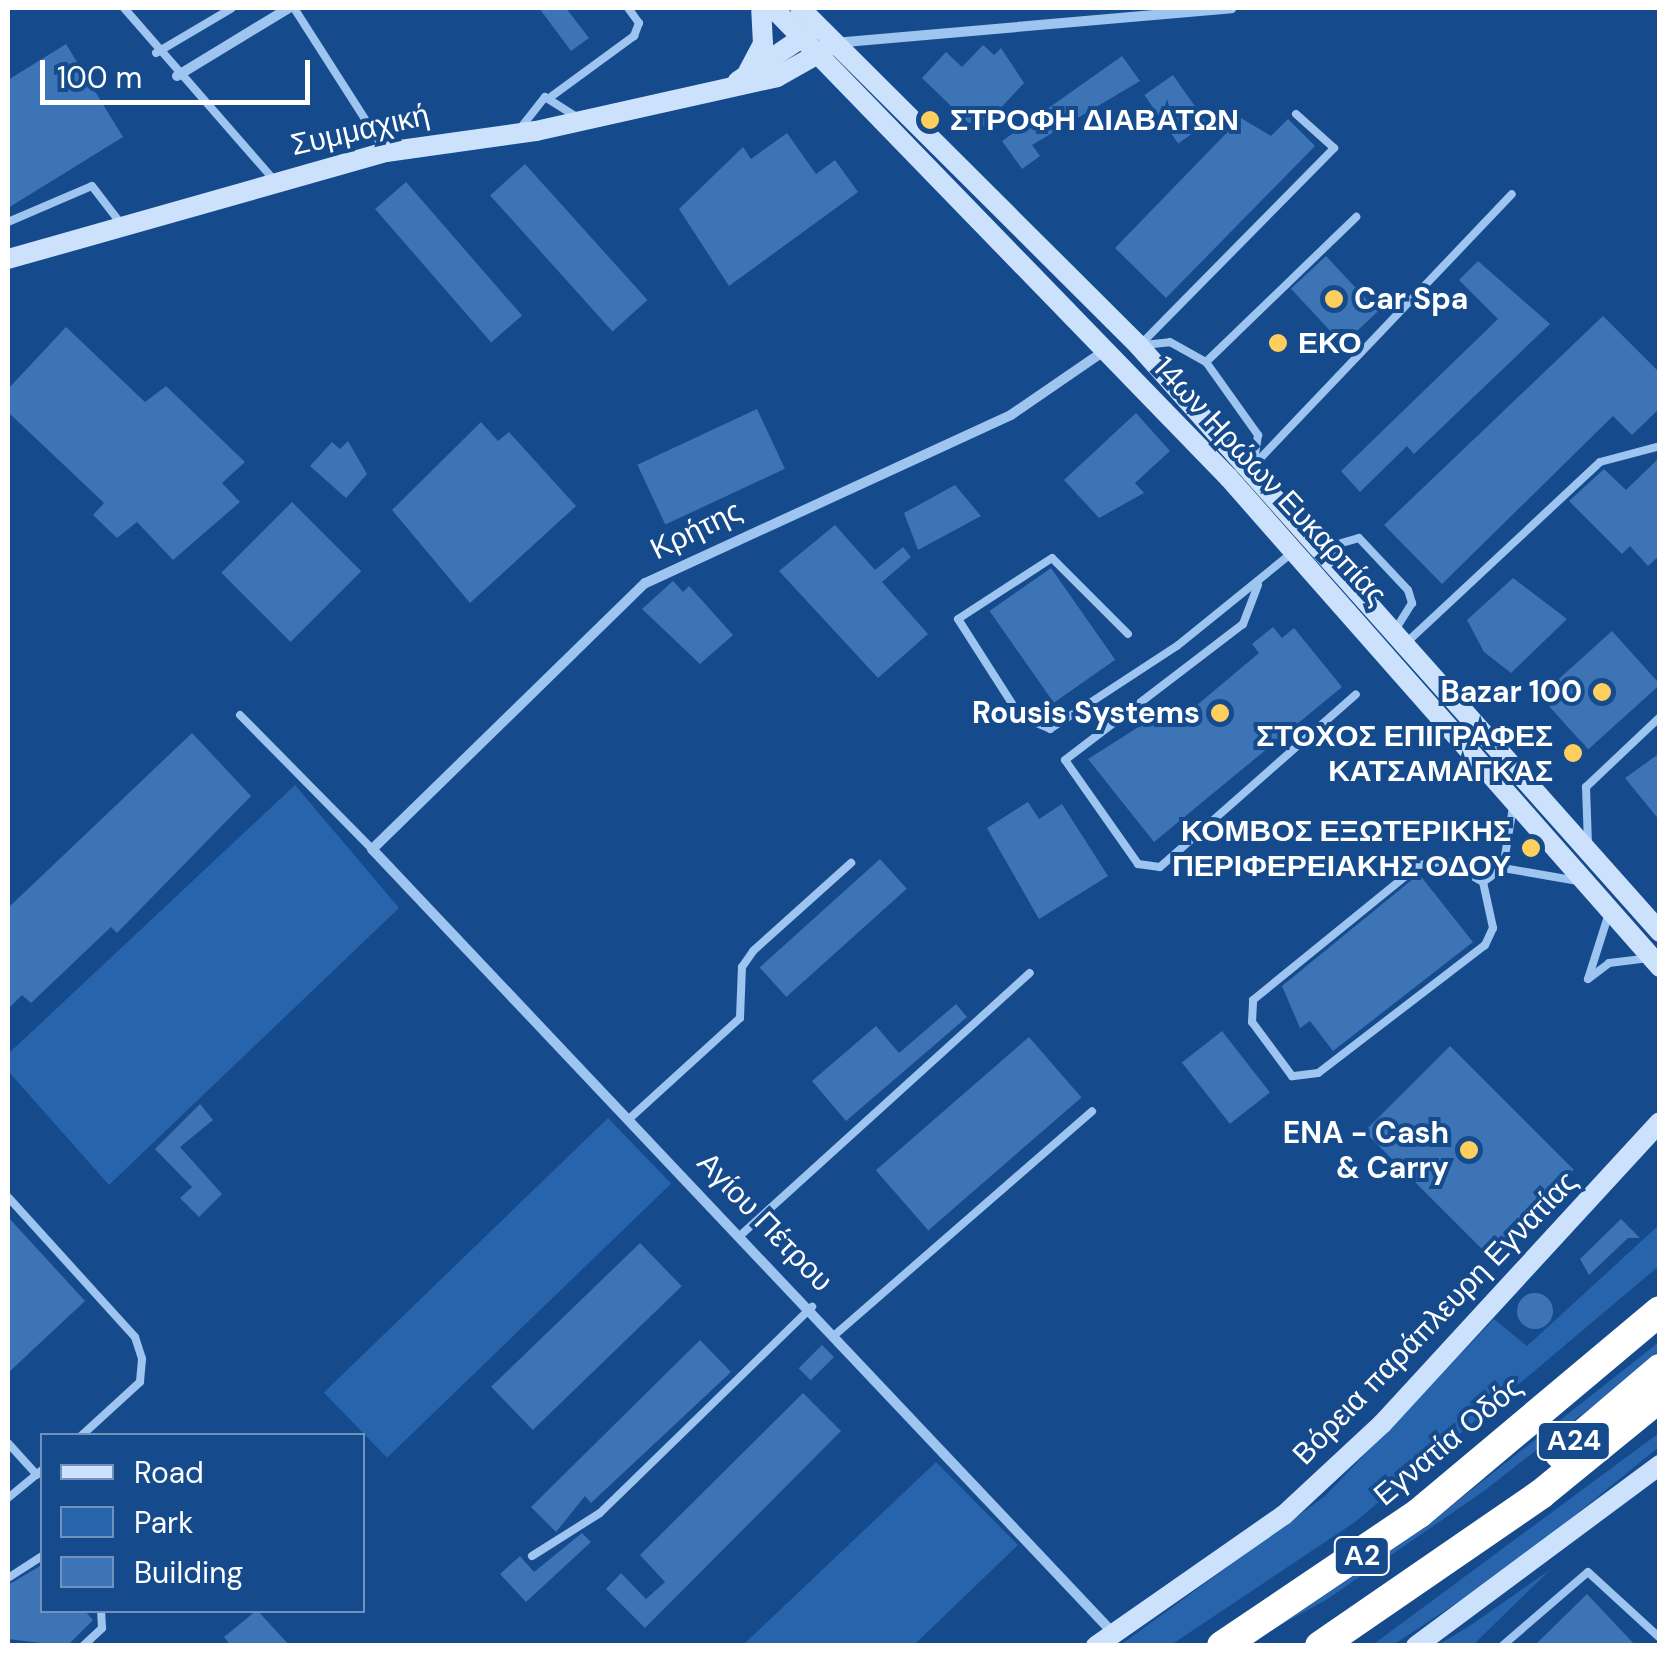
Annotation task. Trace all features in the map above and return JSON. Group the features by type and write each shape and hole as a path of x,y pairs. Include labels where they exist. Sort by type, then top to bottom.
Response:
{"highway":[{"name":"Εγνατία Οδός","path":"1222,1646 1419,1513 1660,1311"},
{"name":"Α24","path":"1494,1520 1660,1369"},
{"name":"Α2","path":"1320,1646 1494,1520 1541,1494 1660,1397"}],"main road":[{"path":"736,82 762,44 761,8"},
{"path":"772,8 809,32"},
{"path":"800,8 809,32"},
{"name":"Συμμαχική","path":"736,82 809,32"},
{"name":"14ων Ηρώων Ευκαρπίας","path":"809,32 834,43 1138,346 1401,636 1660,932"},
{"name":"14ων Ηρώων Ευκαρπίας","path":"809,32 816,56 1107,350 1294,550 1516,798 1656,962"},
{"name":"Συμμαχική","path":"8,259 274,180 386,152 584,122 736,82 777,77 834,43"},
{"name":"Βόρεια παράπλευρη Εγνατίας","path":"1096,1646 1284,1515 1382,1424 1660,1122"},
{"path":"1416,1646 1660,1465"}],"street":[{"path":"176,76 292,8"},
{"path":"834,43 1231,8"},
{"name":"Κρήτης","path":"372,849 645,583 1011,415 1107,350"},
{"name":"Αγίου Πέτρου","path":"372,849 837,1332 1115,1634"}],"lane":[{"path":"124,8 176,76 274,180"},
{"path":"156,53 232,8"},
{"path":"292,8 386,152"},
{"path":"516,133 552,96 634,36 639,23 628,8"},
{"path":"552,96 584,122"},
{"path":"1138,346 1334,148 1296,114"},
{"path":"8,222 89,186 122,225"},
{"path":"1251,468 1512,194"},
{"path":"1206,362 1356,216"},
{"path":"1138,346 1170,342 1206,362 1258,435 1251,468"},
{"path":"1401,636 1600,462 1660,446"},
{"path":"1322,548 1359,538 1408,590 1412,602 1401,636"},
{"path":"1128,634 1052,558 958,619 1020,716 1050,729 1258,585 1294,550"},
{"path":"1258,585 1243,624 1065,760 1138,864 1160,867 1356,694"},
{"path":"240,714 372,849"},
{"path":"1588,849 1586,786 1660,717"},
{"path":"1503,868 1516,798"},
{"path":"1446,861 1483,882 1493,928 1486,945 1318,1073 1292,1076 1252,1022 1254,1000 1419,865 1446,861"},
{"path":"629,1119 740,1018 742,968 752,952 852,863"},
{"path":"1483,882 1503,868 1587,882"},
{"path":"1610,908 1588,979 1609,963 1656,962"},
{"path":"743,1233 1030,973"},
{"path":"837,1332 1092,1112"},
{"path":"8,1197 138,1348 140,1382 83,1433"},
{"path":"532,1556 600,1512 812,1307"},
{"path":"8,1443 40,1472 8,1498"},
{"path":"8,1578 40,1557"},
{"path":"1502,1646 1588,1572 1660,1638"},
{"path":"82,1646 102,1628 101,1613"}],"green space":[{"path":"295,785 399,908 109,1185 8,1071 8,1054"},
{"path":"608,1118 671,1183 387,1458 324,1392"},
{"path":"1659,1225 1659,1266 1355,1522 1171,1645 1119,1646 1325,1496 1494,1319 1527,1346"},
{"path":"1659,1342 1659,1354 1484,1491 1326,1600 1242,1646 1451,1506"},
{"path":"1659,1433 1659,1447 1511,1567 1393,1645 1371,1646"},
{"path":"936,1462 1018,1545 914,1645 743,1645"},
{"path":"1551,1569 1473,1645 1438,1645 1471,1625"}],"building":[{"path":"539,8 566,8 589,38 571,51"},
{"path":"66,44 123,137 8,208 8,80"},
{"path":"983,45 994,55 1001,48 1024,83 978,132 922,78 946,52 962,67"},
{"path":"1122,56 1140,81 1032,145 1040,156 1022,169 1002,141"},
{"path":"1173,75 1207,123 1178,143 1144,95"},
{"path":"1241,118 1271,136 1288,119 1315,146 1166,298 1115,248"},
{"path":"787,133 816,174 835,160 858,192 729,286 679,209 743,147 751,159"},
{"path":"525,164 647,300 613,331 490,195"},
{"path":"406,182 522,316 491,342 375,209"},
{"name":"Car Spa","path":"1326,256 1378,312 1343,344 1291,289"},
{"path":"1478,261 1550,324 1414,454 1407,446 1360,492 1341,471 1498,319 1459,280"},
{"path":"1603,316 1660,373 1660,408 1632,435 1613,416 1442,584 1384,525"},
{"path":"66,327 145,402 166,386 245,462 222,483 240,502 173,560 137,522 117,538 93,515 104,503 8,412 8,389"},
{"path":"757,409 785,469 665,525 637,465"},
{"path":"1136,413 1170,451 1135,483 1144,493 1099,518 1064,480"},
{"path":"481,422 498,441 509,432 576,506 470,603 392,510"},
{"path":"348,441 367,474 346,498 310,466 332,442 340,449"},
{"path":"1660,457 1660,555 1648,566 1630,546 1622,554 1569,501 1604,469 1626,490"},
{"path":"955,485 981,516 918,550 904,513"},
{"path":"292,502 361,571 291,642 221,573"},
{"path":"835,525 875,570 903,547 911,557 882,582 928,634 878,678 779,571"},
{"path":"1051,568 1115,660 1054,703 990,611"},
{"path":"1513,578 1567,619 1511,673 1484,652 1467,620"},
{"path":"673,581 683,592 689,586 733,635 700,664 642,609"},
{"path":"1273,627 1282,638 1294,628 1342,687 1154,842 1088,759 1167,709 1178,721 1259,653 1252,644"},
{"name":"Bazar 100","path":"1612,631 1660,685 1588,749 1540,696"},
{"path":"192,733 251,796 117,933 111,927 31,1003 22,995 8,1009 8,908"},
{"path":"1660,753 1660,821 1625,778"},
{"path":"1028,802 1039,819 1062,804 1108,876 1039,919 987,828"},
{"path":"880,859 907,889 786,997 760,967"},
{"path":"1419,874 1473,942 1333,1051 1310,1021 1300,1028 1282,986"},
{"path":"956,1004 967,1017 846,1121 812,1081 876,1026 899,1053"},
{"path":"1222,1031 1270,1092 1230,1124 1182,1062"},
{"path":"1029,1037 1081,1097 928,1231 876,1170"},
{"name":"ENA - Cash & Carry","path":"1450,1046 1574,1170 1488,1255 1364,1132"},
{"path":"200,1104 213,1120 180,1147 222,1194 199,1217 180,1198 192,1187 155,1149"},
{"path":"8,1217 85,1301 8,1373"},
{"path":"1621,1219 1640,1238 1628,1238 1589,1275 1580,1259"},
{"path":"640,1243 682,1286 533,1430 491,1387"},
{"path":"1535,1293 1548,1298 1553,1311 1548,1324 1535,1329 1522,1324 1517,1311 1522,1298"},
{"path":"700,1340 731,1372 591,1503 585,1496 556,1532 531,1507"},
{"path":"822,1345 834,1357 811,1380 799,1368"},
{"path":"803,1393 841,1431 645,1628 606,1589 621,1573 646,1599 665,1582 640,1555"},
{"path":"582,1533 591,1542 526,1602 500,1574 520,1556 534,1572"},
{"path":"40,1566 40,1613 87,1613 93,1620 67,1646 8,1639 8,1585"},
{"path":"1587,1594 1636,1646 1534,1646"},
{"path":"253,1613 260,1613 290,1646 231,1646 224,1637"}],"place":[{"name":"ΣΤΡΟΦΗ ΔΙΑΒΑΤΩΝ","path":"930,120"},
{"name":"Car Spa","path":"1334,299"},
{"name":"ΕΚΟ","path":"1278,343"},
{"name":"Bazar 100","path":"1602,692"},
{"name":"Rousis Systems","path":"1220,713"},
{"name":"ΣΤΟΧΟΣ ΕΠΙΓΡΑΦΕΣ ΚΑΤΣΑΜΑΓΚΑΣ","path":"1573,753"},
{"name":"ΚΟΜΒΟΣ ΕΞΩΤΕΡΙΚΗΣ ΠΕΡΙΦΕΡΕΙΑΚΗΣ ΟΔΟΥ","path":"1531,848"},
{"name":"ENA - Cash & Carry","path":"1469,1150"}]}
